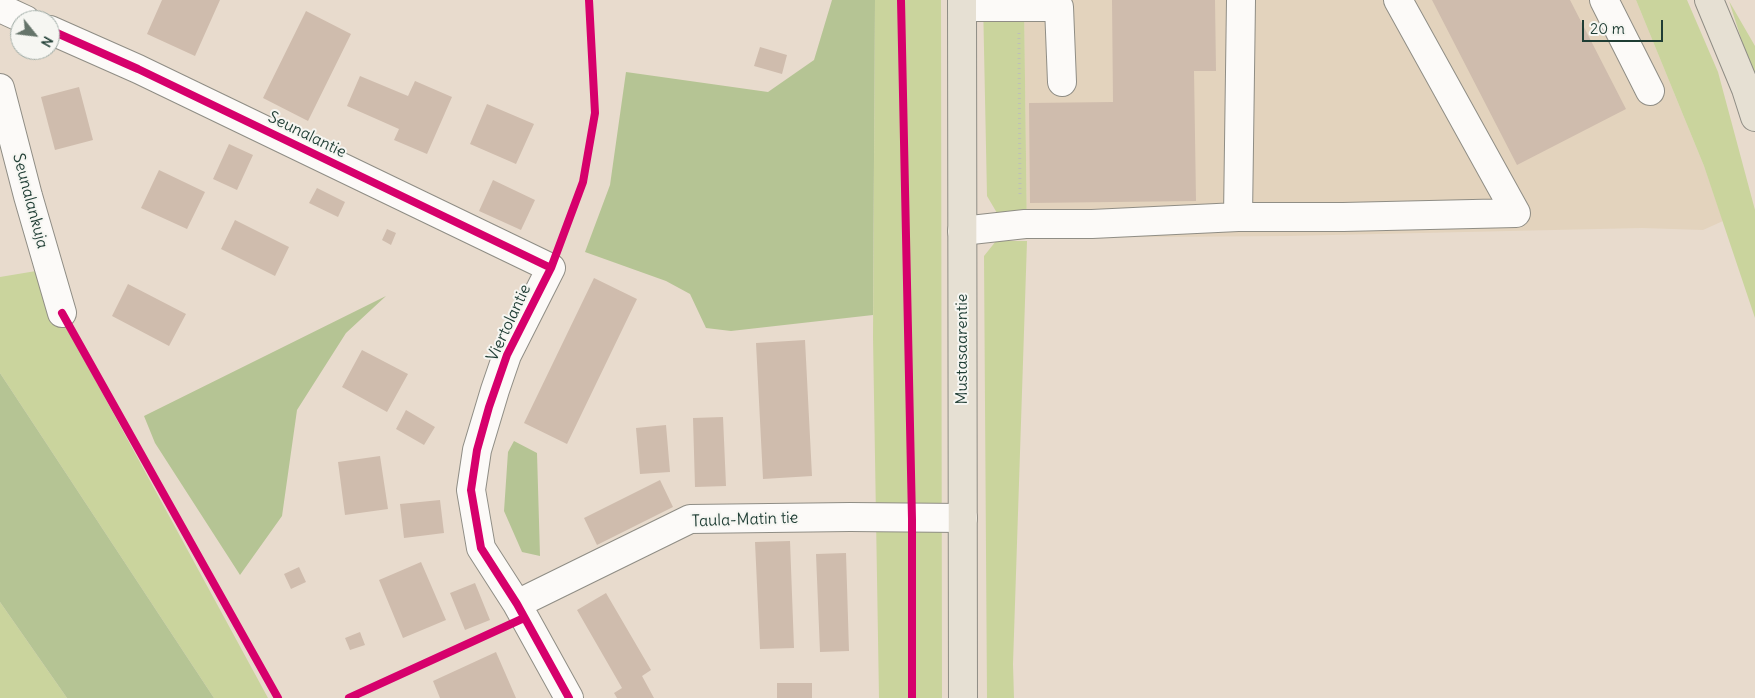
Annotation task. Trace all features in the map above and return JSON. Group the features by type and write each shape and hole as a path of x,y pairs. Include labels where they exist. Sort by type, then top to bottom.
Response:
{"main road":[{"path":"1709,0 1746,89 1755,117"},
{"name":"Mustasaarentie","path":"962,3 963,698"}],"street":[{"path":"1238,217 1241,0"},
{"path":"962,231 1020,224 1092,224 1238,217 1516,213 1398,0"},
{"path":"1604,0 1650,91"},
{"path":"962,3 1019,7 1059,7 1062,82"},
{"name":"Seunalantie","path":"60,34 138,69 551,268"},
{"name":"Seunalankuja","path":"0,88 28,196 62,313"},
{"name":"Viertolantie","path":"551,268 508,355 498,381 477,450 471,490 481,548 517,604 569,698"},
{"name":"Taula-Matin tie","path":"517,604 690,519 963,518"}],"path":[{"path":"1019,7 1020,224"}],"shaded area":[{"path":"1024,0 1636,0 1704,166 1723,221 1703,230 1642,228 1288,236 1027,238"}],"green space":[{"path":"832,0 875,0 873,315 731,331 706,328 690,294 666,281 585,252 610,185 626,72 768,92 814,60"},
{"path":"875,0 941,0 942,698 879,698 873,337"},
{"path":"983,0 1024,0 1027,238 997,213 987,196"},
{"path":"1636,0 1687,0 1718,72 1755,210 1755,318 1704,166"},
{"path":"1729,1 1755,46 1755,82"},
{"path":"996,241 1027,241 1013,664 1014,698 987,698 984,256"},
{"path":"36,271 268,698 214,698 0,373 0,277"},
{"path":"386,296 346,333 297,410 282,516 240,575 155,443 144,416"},
{"path":"0,373 214,698 67,698 0,602"},
{"path":"514,441 537,453 540,556 522,552 504,511 508,452"},
{"path":"0,602 67,698 0,698"}],"building":[{"path":"162,0 220,0 195,56 147,34"},
{"path":"1112,0 1215,0 1216,71 1194,71 1196,201 1030,203 1029,103 1113,102"},
{"path":"1432,0 1570,0 1626,109 1517,165"},
{"path":"306,11 351,34 308,121 263,98"},
{"path":"760,47 787,55 782,74 754,66"},
{"path":"360,76 408,96 415,81 452,97 427,154 394,140 399,129 347,106"},
{"path":"79,87 93,140 55,150 41,97"},
{"path":"487,104 534,124 516,164 470,144"},
{"path":"229,144 253,155 237,190 213,179"},
{"path":"159,170 205,192 187,229 141,208"},
{"path":"493,180 535,200 521,230 479,211"},
{"path":"317,188 345,202 338,217 309,203"},
{"path":"235,220 289,247 275,276 221,249"},
{"path":"387,229 396,233 391,245 382,240"},
{"path":"594,278 637,299 567,444 524,423"},
{"path":"128,284 186,314 169,346 112,316"},
{"path":"805,340 812,476 763,479 756,343"},
{"path":"362,350 408,374 387,412 342,387"},
{"path":"406,410 435,427 424,445 396,429"},
{"path":"723,417 726,486 695,487 693,418"},
{"path":"666,425 670,472 640,474 636,428"},
{"path":"380,456 388,509 345,515 338,462"},
{"path":"660,480 673,507 597,545 584,518"},
{"path":"440,500 444,533 404,538 400,504"},
{"path":"790,541 794,648 760,649 755,542"},
{"path":"846,553 849,651 820,652 816,554"},
{"path":"421,562 446,620 403,638 379,580"},
{"path":"299,567 306,582 291,589 284,574"},
{"path":"475,583 490,620 465,630 450,593"},
{"path":"606,593 651,670 642,676 654,698 617,698 614,693 622,688 577,610"},
{"path":"360,632 365,645 350,650 345,638"},
{"path":"496,652 516,698 440,698 433,681"},
{"path":"777,683 812,683 812,698 777,698"}],"cycle path":[{"path":"569,698 517,604 481,548 471,490 477,450 489,407 507,355 551,268 583,182 595,113 589,0"},
{"path":"901,0 912,519 912,698"},
{"path":"60,34 138,69 551,268"},
{"path":"62,313 278,698"},
{"path":"349,698 524,618"}]}
